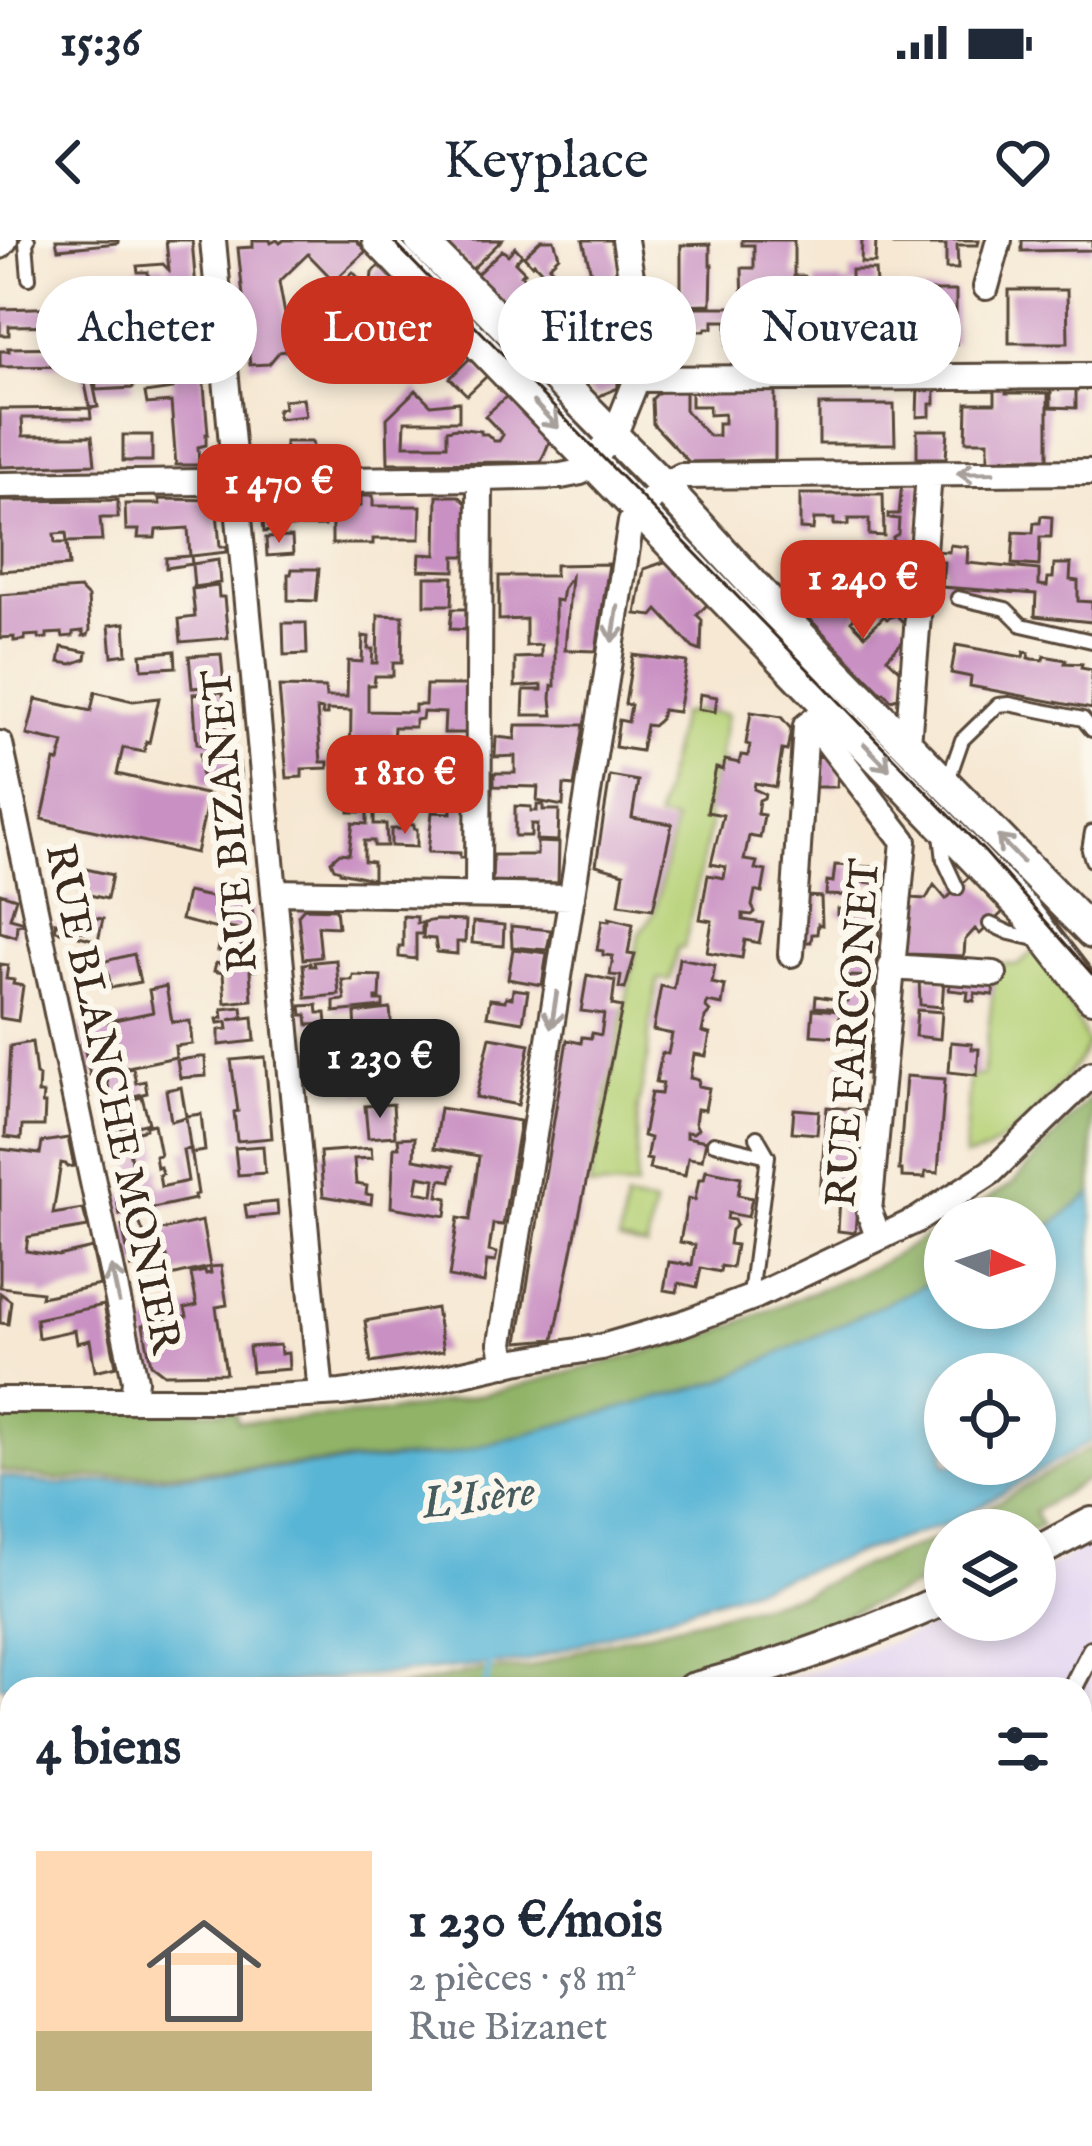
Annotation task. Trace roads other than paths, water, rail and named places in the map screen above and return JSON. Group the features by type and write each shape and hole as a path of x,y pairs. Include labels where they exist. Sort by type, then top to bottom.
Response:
{"street":[{"name":"RUE BIZANET","path":"213,240 321,1394"},
{"path":"378,240 825,712 1024,910 1092,997"},
{"path":"420,240 664,486 793,628 947,784 1085,913"},
{"path":"625,240 630,276"},
{"path":"986,287 999,240"},
{"path":"696,379 1092,376"},
{"path":"0,485 561,476 581,472 614,436 635,384"},
{"path":"505,1364 501,1343 631,522 664,486 681,476 1092,472"},
{"path":"908,744 928,474"},
{"path":"478,895 481,478"},
{"path":"790,954 806,726 825,712"},
{"name":"RUE FARCONET","path":"825,712 824,737 904,838 869,1211 878,1238"},
{"name":"RUE BLANCHE MONIER","path":"0,743 8,818 135,1380 133,1399"},
{"path":"274,892 572,897"},
{"path":"891,968 994,974"},
{"path":"0,1400 223,1400 321,1394 418,1383 602,1347 681,1324 756,1296 916,1220 991,1172 1092,1074"},
{"path":"1056,1542 1092,1523"},
{"path":"732,1677 825,1649 924,1609"},
{"path":"1078,1677 1092,1649"}],"lane":[{"path":"28,240 29,278"},
{"path":"958,598 1006,610 1022,625 1092,641"},
{"path":"947,784 962,740 998,705 1083,719 1092,730"},
{"path":"940,822 944,860 957,888"},
{"path":"1092,832 1092,860"},
{"path":"990,924 1050,943"},
{"path":"756,1296 751,1287 768,1156 757,1137"},
{"path":"714,1143 768,1156"}],"water":[{"name":"L'Isère","path":"1092,1193 1092,1441 1056,1462 1056,1353 924,1353 924,1485 1016,1485 974,1509 924,1509 924,1532 525,1662 356,1677 0,1677 0,1476 58,1485 448,1455 721,1381 924,1285 924,1329 1056,1329 1056,1222"}],"waterway":[{"path":"487,1677 491,1657"}],"tram line":[{"path":"392,240 986,853 1092,974"}]}
